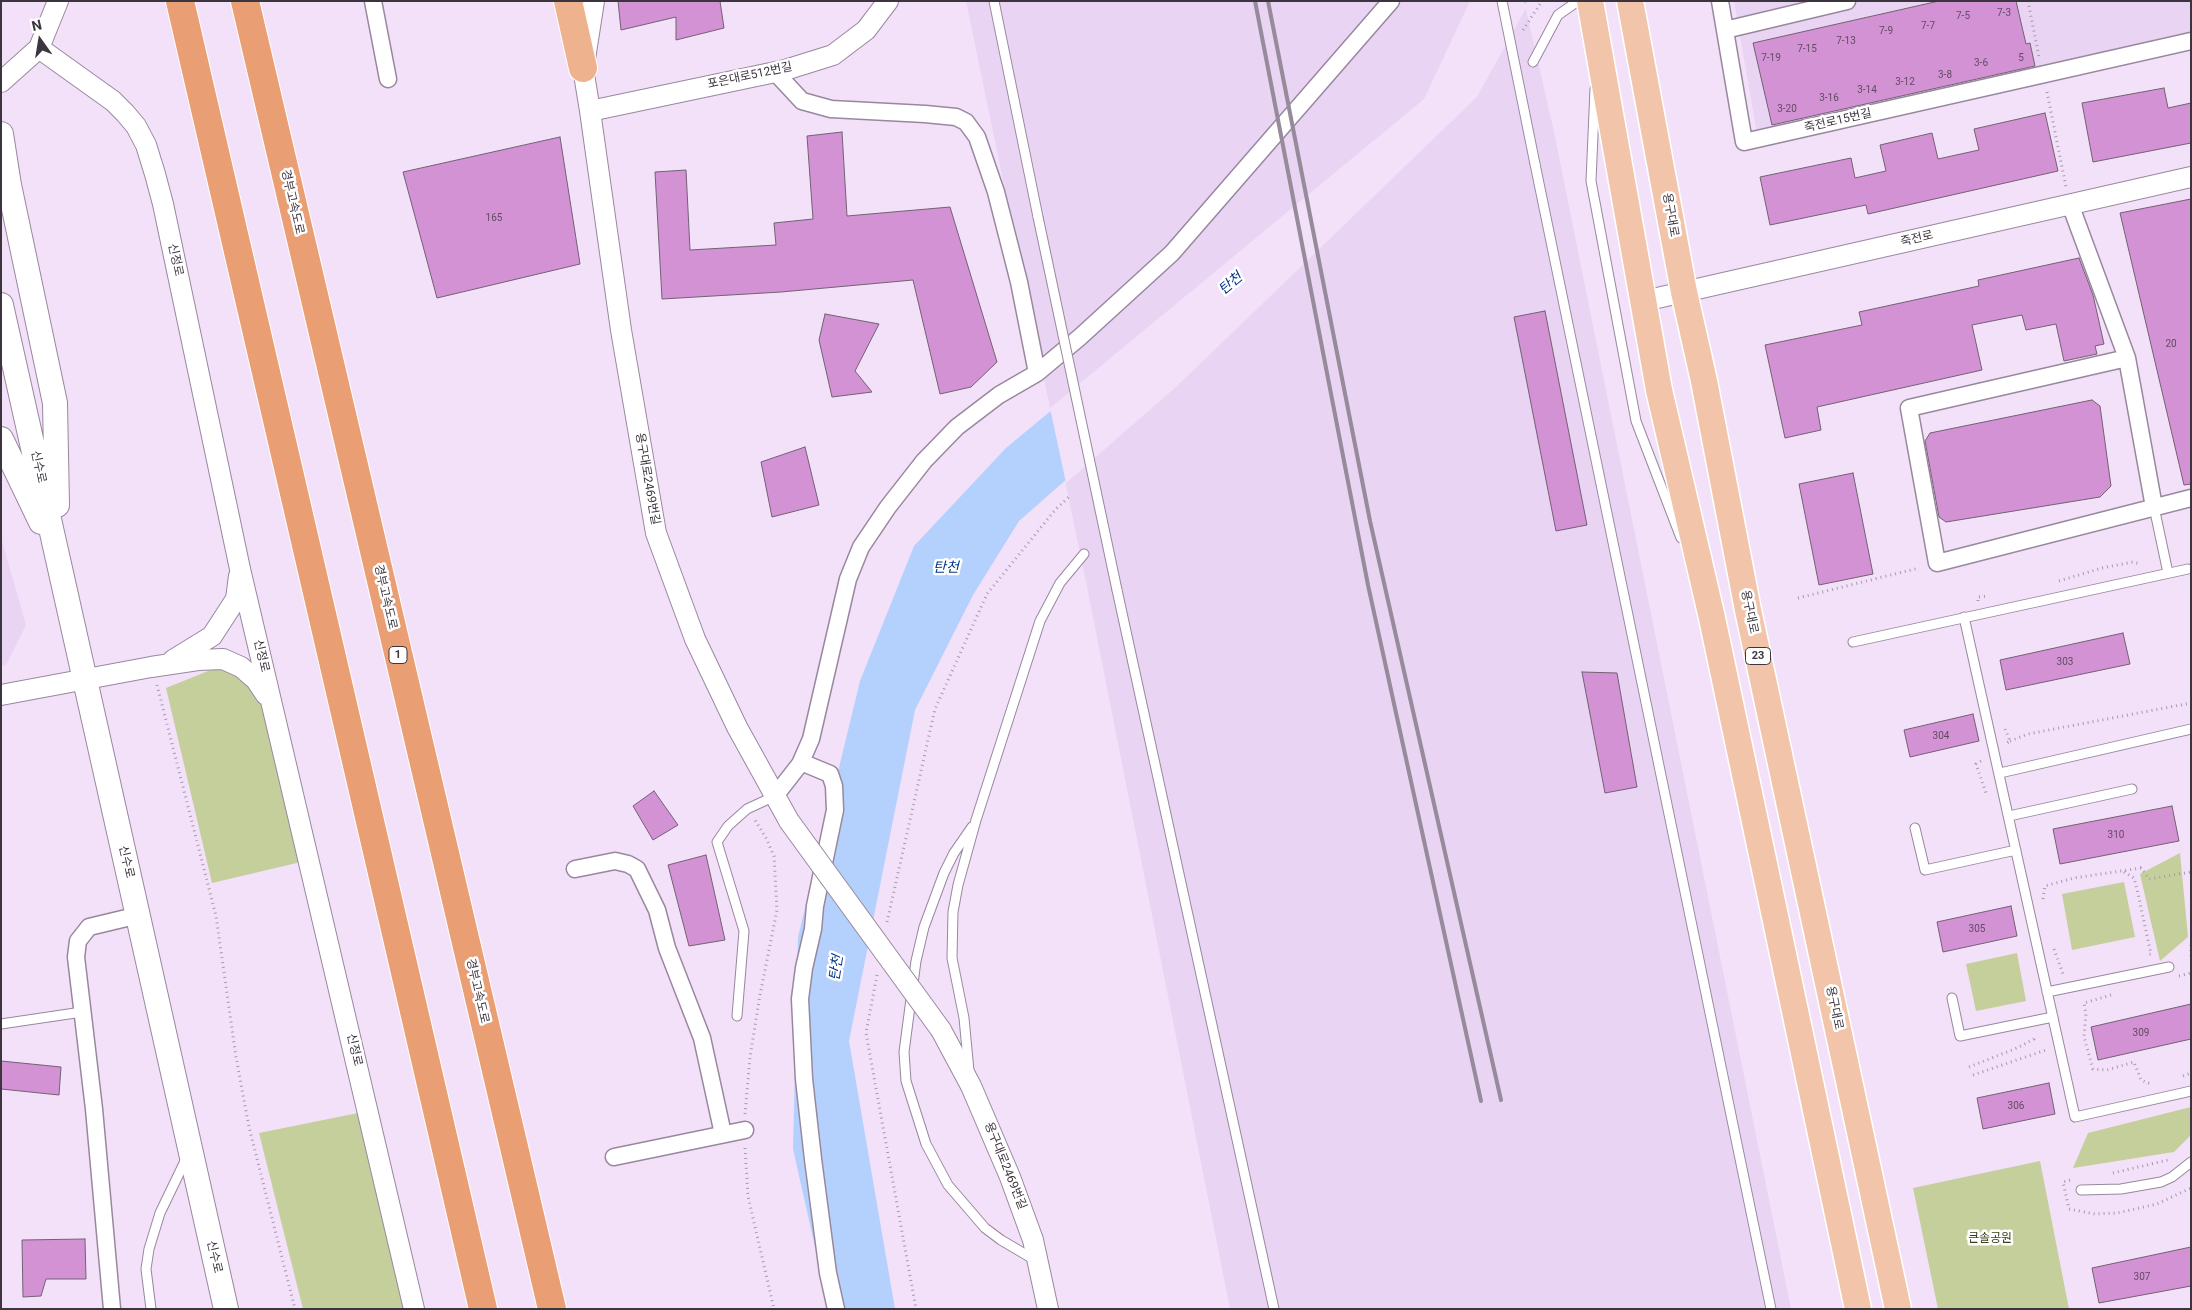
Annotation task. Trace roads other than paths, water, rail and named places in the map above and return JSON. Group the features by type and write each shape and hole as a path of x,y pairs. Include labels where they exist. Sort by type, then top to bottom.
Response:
{"highway":[{"path":"180,1 483,1309"},
{"name":"경부고속도로","path":"245,1 552,1309"},
{"path":"568,1 583,68"},
{"path":"577,1 583,68"}],"main road":[{"path":"1590,1 1659,390 1712,618 1858,1309"},
{"name":"용구대로","path":"1630,1 1684,292 1750,620 1898,1309"},
{"path":"1,134 9,185 56,404 58,557"},
{"name":"신수로","path":"1,305 226,1309"},
{"path":"1,439 58,557"}],"street":[{"path":"1,82 39,48 58,1"},
{"path":"373,1 388,79"},
{"path":"557,1 583,68"},
{"path":"583,68 594,1"},
{"name":"포은대로512번길","path":"590,111 775,72 833,55 866,30 888,1"},
{"path":"775,796 801,762 811,739 848,579 861,547 888,507 924,461 957,427 999,395 1037,373 1080,337 1172,253 1391,1"},
{"name":"죽전로15번길","path":"1720,1 1744,142 2191,41"},
{"path":"1725,30 1847,1"},
{"name":"신정로","path":"39,48 113,101 136,126 146,145 164,204 240,569 414,1309"},
{"name":"용구대로2469번길","path":"583,68 622,330 656,533 696,639 737,728 789,821 942,1030 971,1086 1010,1177 1040,1263 1048,1309"},
{"path":"775,72 802,100 831,109 956,117 966,122 977,138 996,192 1018,282 1037,373"},
{"name":"죽전로","path":"1644,301 2191,178"},
{"path":"2070,204 2128,358 2154,507"},
{"path":"2128,358 1909,408 1937,563 2191,498"},
{"path":"158,666 188,652 212,636 236,600 240,569"},
{"path":"1,695 158,666 223,659 241,667 256,680 272,704"},
{"path":"801,762 830,774 834,786 835,810 815,906 814,929 804,968 800,999 804,1070 813,1159 828,1273 836,1309"},
{"path":"575,869 615,861 628,864 637,869 657,910 667,948 702,1038 723,1134"},
{"path":"112,1309 76,957 78,941 89,927 139,915"},
{"path":"614,1157 745,1130"}],"lane":[{"path":"994,1 1117,590 1274,1309"},
{"path":"1502,1 1771,1309"},
{"path":"1533,62 1558,15 1578,1"},
{"path":"1596,39 1591,181 1636,421 1712,618"},
{"path":"2154,507 2168,573"},
{"path":"971,1086 964,1018 952,958 951,934 958,885 976,820 1040,621 1055,590 1084,554"},
{"path":"1853,642 2188,568"},
{"path":"1964,617 2075,1117 2191,1091"},
{"path":"2000,773 2191,729"},
{"path":"2009,816 2132,789"},
{"path":"737,1016 744,931 716,842 728,826 747,808 775,796"},
{"path":"976,820 954,853 929,911 916,961 904,1052 906,1081 926,1144 948,1185 985,1228 1001,1240 1040,1263"},
{"path":"1915,828 1925,870 2016,850"},
{"path":"2047,992 2169,967"},
{"path":"1952,998 1960,1036 2053,1017"},
{"path":"1,1024 82,1012"},
{"path":"152,1309 146,1269 149,1249 160,1213 190,1150"},
{"path":"2082,1190 2121,1189 2161,1182 2172,1178 2191,1162"}],"water":[{"name":"탄천","path":"1473,1 1527,1 1476,95 1174,385 1019,521 973,595 915,710 849,1041 895,1309 829,1309 793,1149 798,937 860,681 914,546 1006,448 1426,100"}],"railway":[{"path":"1255,1 1368,585 1481,1101"},
{"path":"1268,1 1370,521 1501,1100"}],"park label":[{"name":"큰솔공원","path":"1990,1239"}]}
